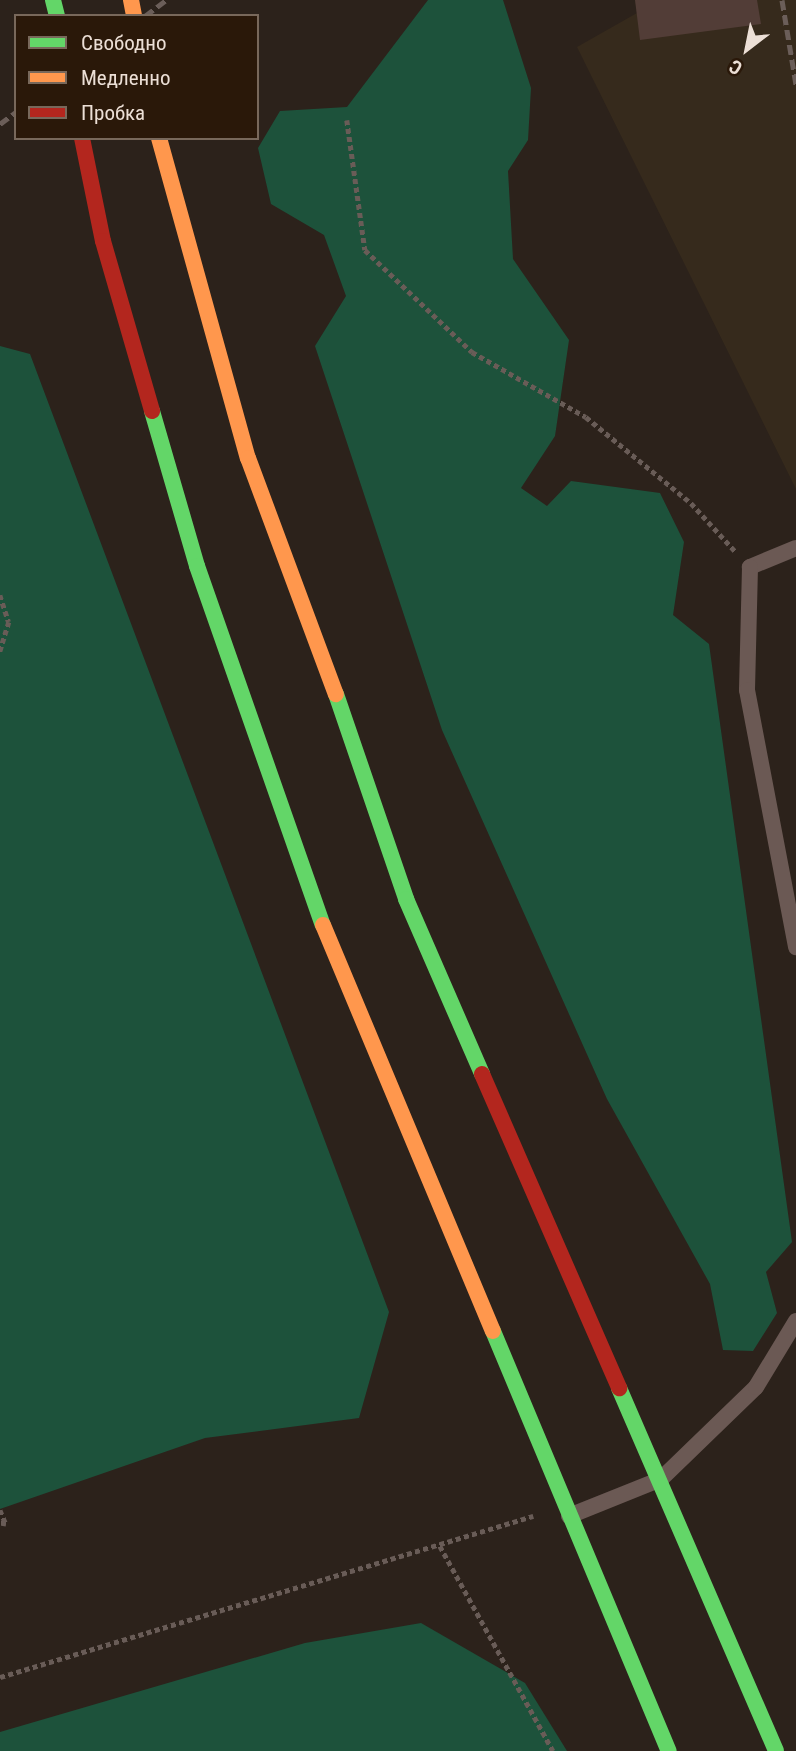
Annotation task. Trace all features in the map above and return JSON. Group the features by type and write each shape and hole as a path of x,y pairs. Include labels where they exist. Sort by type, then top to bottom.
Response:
{"main road":[{"path":"82,140 103,241 197,566 312,900 669,1751"},
{"path":"160,140 248,458 326,664 406,899 661,1479 776,1751"}],"lane":[{"path":"796,548 750,567 747,690 796,947"},
{"path":"569,1516 661,1479 756,1387 796,1321"}],"path":[{"path":"347,120 365,250 472,352 597,425 691,503 750,567"},
{"path":"0,595 9,622 0,652"},
{"path":"0,1510 6,1524 0,1523"},
{"path":"0,1677 533,1516"},
{"path":"440,1546 553,1751"}],"shaded area":[{"path":"635,0 796,0 796,489 577,47 637,13"}],"green space":[{"path":"428,0 503,0 531,88 528,140 508,171 513,259 569,340 555,436 521,488 547,506 571,481 660,493 684,542 673,615 709,644 792,1242 766,1272 777,1313 753,1351 723,1350 710,1284 607,1099 442,730 315,346 346,296 324,235 271,204 258,148 280,111 347,107"},
{"path":"0,346 30,354 389,1312 359,1418 205,1438 0,1509"},
{"path":"421,1623 525,1683 567,1751 0,1751 0,1732 305,1643"}],"building":[{"path":"635,0 757,0 761,24 640,40"}],"railway":[{"path":"148,14 166,0"},
{"path":"782,0 796,85"},
{"path":"0,124 14,114"}],"traffic: fast":[{"path":"53,0 56,14"},
{"path":"152,411 197,566 323,925"},
{"path":"336,694 406,899 482,1074"},
{"path":"493,1331 669,1751"},
{"path":"619,1388 776,1751"}],"traffic: slow":[{"path":"131,0 134,14"},
{"path":"160,140 248,458 336,694"},
{"path":"323,925 493,1331"}],"traffic: jam":[{"path":"82,140 103,241 152,411"},
{"path":"482,1074 619,1388"}]}
